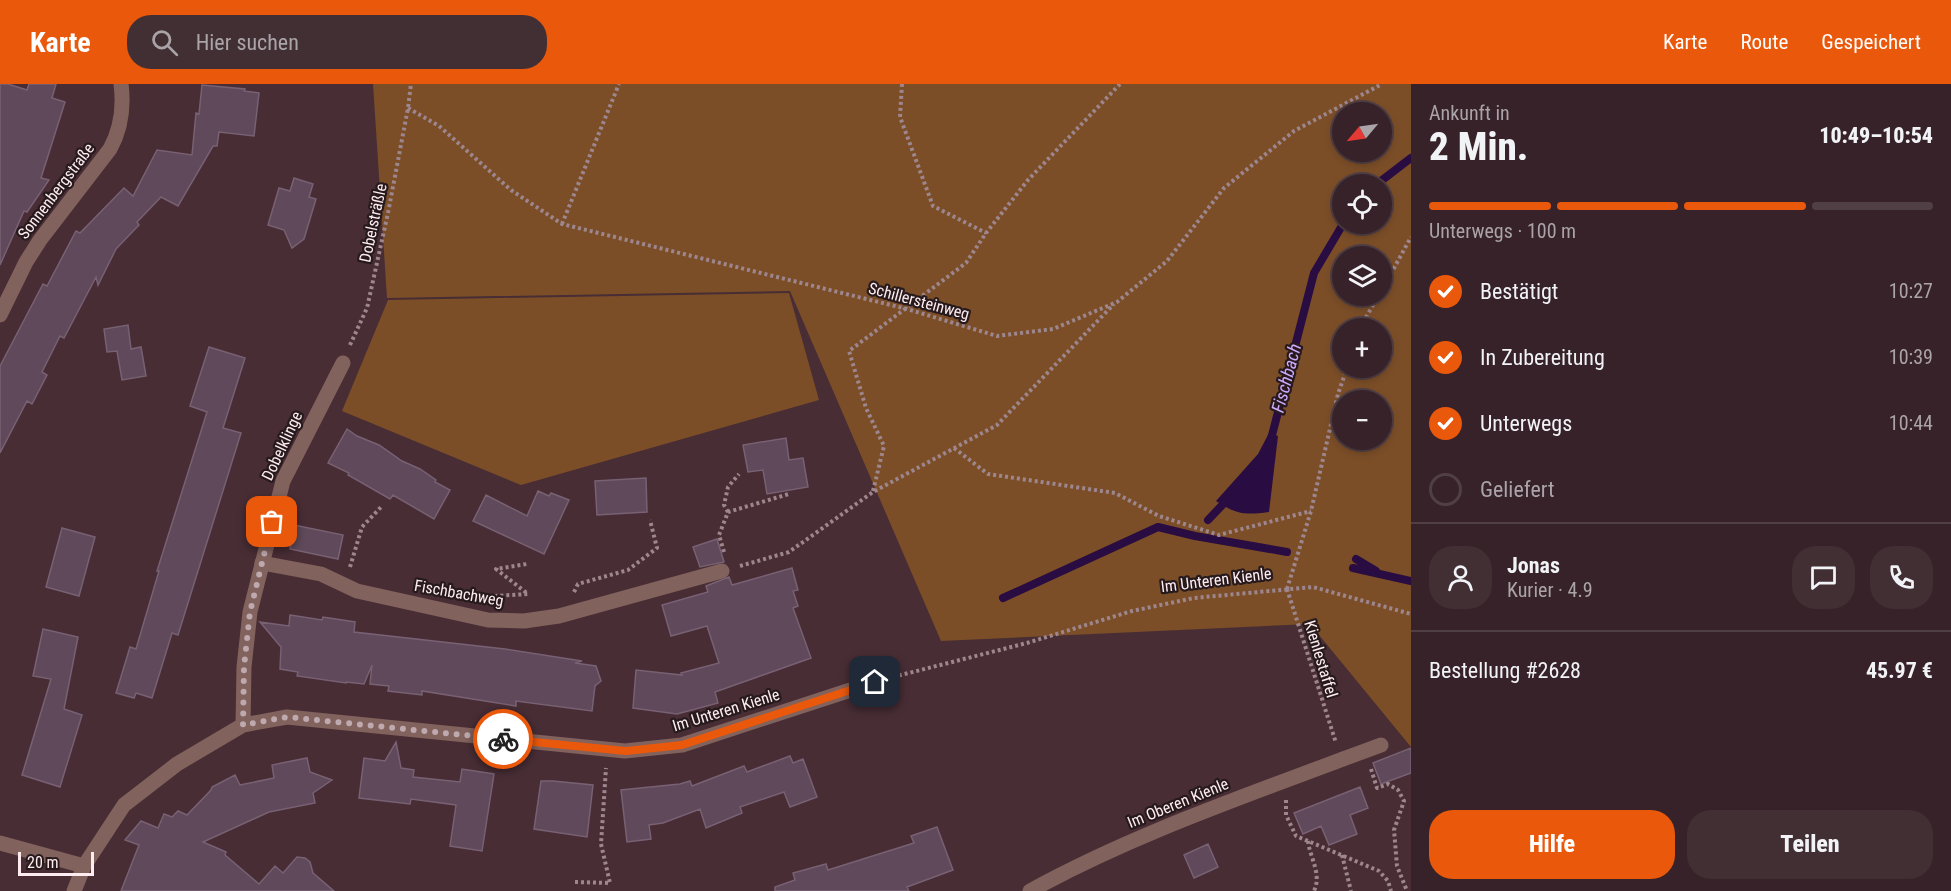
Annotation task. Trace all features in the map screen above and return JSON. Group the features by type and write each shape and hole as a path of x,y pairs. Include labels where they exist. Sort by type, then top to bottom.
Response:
{"street":[{"name":"Sonnenbergstraße","path":"0,315 26,262 40,240 117,137 122,108 121,84"},
{"name":"Dobelklinge","path":"243,725 244,667 250,612 283,481 343,363"},
{"name":"Fischbachweg","path":"262,563 321,574 357,591 488,620 524,621 559,616 722,571"},
{"name":"Im Unteren Kienle","path":"75,891 84,866 124,805 177,764 243,725 287,717 626,751 682,745 875,682"},
{"name":"Im Oberen Kienle","path":"1030,891 1099,855 1155,831 1381,745"},
{"path":"0,843 84,866"}],"path":[{"name":"Dobelsträßle","path":"343,363 367,308 411,84"},
{"path":"562,224 619,84"},
{"path":"902,84 900,117 933,206 986,233"},
{"path":"873,492 884,446 866,408 849,351 966,263 986,233 1028,180 1120,84"},
{"name":"Schillersteinweg","path":"408,108 439,126 511,190 562,224 907,309 997,336 1053,329 1117,302 1167,261 1224,188 1294,131 1382,84"},
{"path":"1392,272 1411,237"},
{"path":"722,571 789,552 873,492 997,425 1117,302"},
{"path":"1287,589 1311,512 1344,378"},
{"path":"954,448 988,474 1115,493 1159,516 1219,535 1311,512"},
{"path":"728,512 724,506 728,487 739,474"},
{"path":"728,512 789,495"},
{"path":"345,585 362,527 382,506"},
{"path":"722,571 726,557 719,535 728,512"},
{"path":"559,616 578,584 628,570 657,548 650,520"},
{"path":"504,620 506,606 494,596 528,594 496,569 527,564"},
{"name":"Im Unteren Kienle","path":"875,682 1027,643 1132,611 1194,598 1313,587 1411,614"},
{"name":"Kienlestaffel","path":"1287,589 1332,735"},
{"path":"575,882 610,883 601,844 608,750"},
{"path":"1377,788 1389,784 1398,790 1404,801 1394,830 1397,866 1407,891"},
{"path":"1287,804 1286,815 1296,836 1379,871 1388,881 1391,891"},
{"path":"1308,841 1317,873 1317,885 1314,891"},
{"path":"1342,855 1351,891"}],"shaded area":[{"path":"373,84 1411,84 1411,747 1310,624 941,641 790,291 387,298"},
{"path":"789,293 819,400 521,485 342,411 388,300"},
{"path":"1269,433 1278,436 1269,512 1241,513 1216,501 1258,454"}],"building":[{"path":"0,84 27,90 29,84 56,84 52,98 65,102 41,178 49,180 27,212 24,211 0,265"},
{"path":"202,85 245,89 244,91 259,93 254,136 219,132 217,146 213,146 178,206 161,197 137,222 139,225 116,249 98,285 96,277 64,338 60,336 42,372 47,375 32,404 27,401 0,453 0,366 43,284 47,286 76,231 80,233 124,188 133,196 157,150 192,155 196,113 199,114"},
{"path":"294,178 313,184 309,197 316,199 304,239 292,248 284,230 268,225 279,188 290,191"},
{"path":"128,325 131,349 141,347 146,376 122,380 117,351 107,352 104,329"},
{"path":"209,347 245,358 223,428 241,433 178,635 172,633 152,698 136,693 134,698 116,693 130,647 136,649 159,571 157,571 207,412 190,406"},
{"path":"347,429 420,469 436,480 435,482 450,490 434,519 393,495 390,499 348,475 349,473 328,463"},
{"path":"786,438 789,460 803,458 808,487 767,494 763,470 748,472 743,445"},
{"path":"646,478 647,512 597,515 595,481"},
{"path":"538,491 569,500 544,554 473,521 486,495 527,516"},
{"path":"294,525 343,535 338,559 290,549"},
{"path":"62,528 95,537 79,596 46,587"},
{"path":"717,539 724,562 700,567 693,547"},
{"path":"792,568 798,590 793,591 798,606 793,608 811,658 715,692 718,703 677,714 633,708 636,670 682,675 681,673 719,663 707,626 671,636 662,605 708,592 706,586 729,577 732,585"},
{"path":"290,615 355,622 354,632 505,649 582,661 575,663 596,666 601,681 595,686 592,711 516,701 516,706 422,691 422,695 388,691 389,686 370,684 372,665 364,684 297,676 298,672 280,669 281,647 260,622 289,626"},
{"path":"43,629 78,637 64,709 82,715 60,787 22,775 51,679 33,676"},
{"path":"396,742 401,768 414,770 413,777 460,782 462,769 494,774 482,851 450,846 456,805 411,799 410,804 359,798 364,758 385,761"},
{"path":"1411,748 1411,773 1381,784 1373,763"},
{"path":"790,756 793,763 803,759 817,797 790,807 784,792 740,807 742,813 706,828 700,809 663,823 649,825 651,839 627,842 621,790 690,781 692,786 744,766 747,772"},
{"path":"307,758 310,772 332,780 313,793 315,803 269,812 203,842 226,852 225,855 259,884 275,866 283,873 297,857 305,858 310,862 313,873 334,891 121,891 139,845 125,840 141,821 158,828 164,814 172,817 178,811 187,815 212,787 235,775 240,785 274,778 272,765"},
{"path":"541,781 593,785 587,837 534,829"},
{"path":"1360,787 1368,808 1350,815 1357,834 1329,845 1321,826 1303,834 1294,813"},
{"path":"937,827 953,870 907,887 909,891 775,891 775,887 795,880 793,873 826,864 828,870 914,843 911,836"},
{"path":"1208,844 1218,867 1194,878 1184,855"}],"waterway":[{"name":"Fischbach","path":"1390,174 1411,158"},
{"name":"Fischbach","path":"1270,443 1314,273 1337,234"},
{"name":"Fischbach","path":"1208,520 1229,498"},
{"name":"Fischbach","path":"1003,598 1158,527 1287,552"},
{"path":"1356,559 1376,571"},
{"path":"1353,568 1411,581"}],"way so far":[{"path":"272,522 250,612 244,667 243,725 287,717 503,739"}],"route":[{"path":"503,739 626,751 682,745 875,682"}]}
